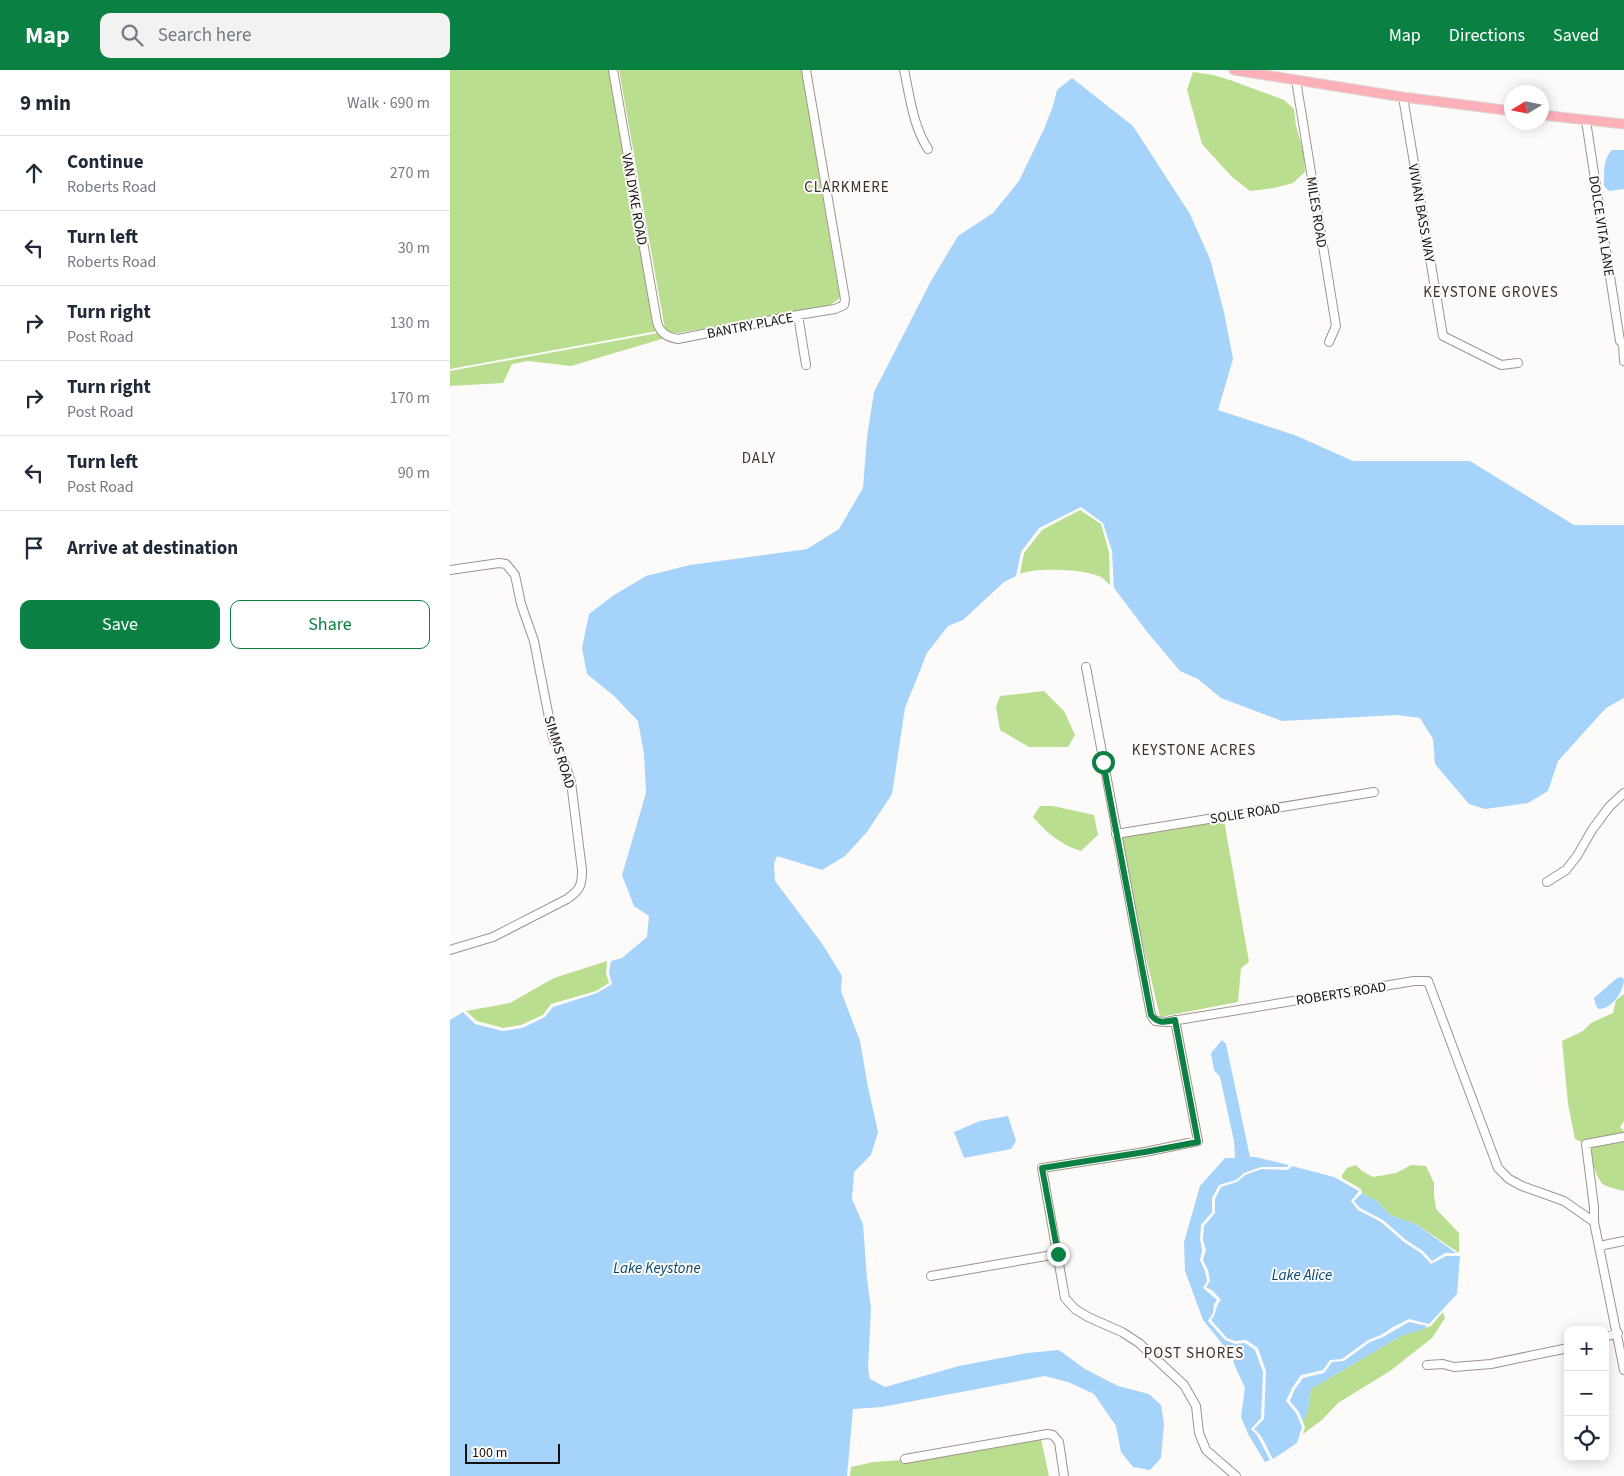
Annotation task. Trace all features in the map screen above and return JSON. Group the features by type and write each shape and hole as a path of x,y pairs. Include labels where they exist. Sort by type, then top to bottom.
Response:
{"main road":[{"path":"1234,70 1402,97 1504,110"},
{"path":"1549,116 1624,124"}],"street":[{"name":"VAN DYKE ROAD","path":"613,70 658,328"},
{"name":"BANTRY PLACE","path":"658,328 668,337 678,339 835,309 844,305 845,299 806,70"},
{"path":"904,70 916,125 928,149"},
{"name":"MILES ROAD","path":"1296,80 1336,326 1329,342"},
{"name":"VIVIAN BASS WAY","path":"1402,97 1443,336 1501,366 1518,363"},
{"name":"DOLCE VITA LANE","path":"1586,121 1620,340 1623,344 1624,361"},
{"path":"798,315 806,365"},
{"name":"SIMMS ROAD","path":"450,570 499,563 506,564 515,575 521,604 534,641 553,738 571,782 582,881 578,892 567,899 493,936 450,950"},
{"name":"ROBERTS ROAD","path":"1086,667 1151,1015 1155,1021 1175,1020 1397,984 1428,981 1498,1168 1509,1179 1564,1201 1594,1222"},
{"name":"SOLIE ROAD","path":"1116,834 1374,792"},
{"path":"1547,882 1566,870 1609,807 1624,793"},
{"path":"1175,1020 1198,1142 1042,1168 1066,1298 1075,1309 1122,1332 1139,1343 1184,1385 1196,1406 1199,1433 1206,1450 1236,1476"},
{"path":"1624,1137 1586,1144 1594,1207 1594,1222 1624,1370"},
{"path":"1599,1246 1624,1241"},
{"path":"931,1276 1058,1254"},
{"path":"1609,1336 1618,1333"},
{"path":"1428,1365 1443,1364 1454,1367 1491,1364 1564,1349"},
{"path":"905,1458 1047,1434 1053,1435 1059,1442 1064,1476"}],"green space":[{"path":"450,70 612,70 634,168 663,330 450,369"},
{"path":"619,70 804,70 817,163 840,298 829,306 793,314 666,335"},
{"path":"1193,72 1230,80 1284,100 1294,109 1296,126 1304,154 1305,172 1293,183 1250,191 1232,177 1202,144 1187,90"},
{"path":"658,333 665,338 571,366 528,361 512,364 503,383 450,386 450,371"},
{"path":"1080,510 1101,524 1109,552 1110,585 1101,577 1084,572 1037,570 1020,574 1024,553 1042,530"},
{"path":"1044,691 1064,711 1075,735 1068,747 1029,747 1000,730 996,707 1000,696"},
{"path":"1040,806 1053,806 1094,815 1098,835 1081,851 1061,842 1033,817"},
{"path":"1224,820 1249,962 1241,968 1238,1002 1160,1017 1133,902 1121,836"},
{"path":"607,961 606,973 609,983 596,991 551,1004 543,1015 521,1025 503,1028 477,1021 466,1011 510,1003 554,978"},
{"path":"1624,994 1624,1121 1620,1127 1624,1134 1583,1143 1575,1139 1568,1104 1562,1041 1583,1031 1591,1023 1613,1013 1616,1000"},
{"path":"1624,1141 1624,1191 1606,1186 1601,1182 1594,1167 1590,1147"},
{"path":"1356,1165 1373,1177 1396,1173 1411,1165 1426,1166 1434,1183 1436,1209 1459,1233 1459,1253 1416,1224 1390,1215 1377,1201 1362,1193 1361,1189 1342,1178 1347,1168"},
{"path":"1443,1312 1445,1318 1432,1338 1390,1371 1338,1403 1322,1420 1303,1434 1305,1427 1303,1422 1308,1410 1311,1389 1401,1336 1431,1326"},
{"path":"1041,1439 1049,1476 850,1476 851,1467 873,1462 902,1460 903,1462"}],"water":[{"name":"Lake Keystone","path":"1072,78 1133,126 1190,214 1210,259 1224,312 1233,359 1218,410 1297,436 1353,461 1470,461 1574,525 1624,525 1624,698 1606,708 1558,761 1548,791 1528,803 1485,809 1469,804 1435,764 1433,739 1420,718 1397,715 1282,721 1221,698 1198,679 1180,671 1114,588 1112,551 1103,523 1081,507 1039,528 1021,552 1016,576 1004,582 963,620 948,626 927,653 905,708 892,794 867,832 845,856 822,870 777,856 774,864 775,881 823,945 842,976 841,991 860,1041 878,1132 871,1155 854,1172 852,1199 863,1224 871,1308 868,1368 870,1379 885,1387 959,1366 1027,1353 1059,1350 1085,1369 1118,1386 1149,1394 1161,1405 1164,1424 1161,1458 1150,1470 1133,1467 1121,1452 1116,1426 1094,1394 1068,1382 1045,1376 882,1407 853,1409 847,1476 450,1476 450,1020 463,1012 475,1024 503,1031 522,1028 545,1017 553,1007 597,993 612,984 609,973 611,961 622,958 647,937 649,916 634,906 622,875 646,793 644,754 638,721 614,696 587,674 582,648 589,614 614,595 646,576 690,565 807,549 839,529 863,488 867,437 874,392 931,281 958,236 993,213 1019,181 1044,129 1057,90"},
{"path":"1612,150 1624,150 1624,189 1609,191 1604,186 1604,171 1607,157"},
{"path":"1621,977 1624,979 1620,994 1613,1003 1599,1009 1594,998 1617,978"},
{"path":"1222,1040 1226,1044 1250,1157 1289,1165 1287,1167 1261,1167 1244,1173 1236,1180 1219,1185 1212,1198 1212,1212 1201,1225 1200,1240 1202,1250 1200,1260 1207,1281 1203,1288 1217,1300 1208,1321 1225,1340 1235,1344 1245,1343 1255,1350 1263,1372 1261,1418 1251,1429 1257,1435 1270,1460 1265,1462 1248,1434 1241,1417 1245,1388 1234,1364 1233,1357 1203,1320 1185,1271 1184,1242 1200,1186 1225,1158 1235,1158 1234,1141 1220,1077 1214,1070 1211,1053"},
{"path":"1008,1116 1016,1141 1011,1149 964,1158 954,1132 980,1121"},
{"name":"Lake Alice","path":"1292,1166 1334,1177 1359,1191 1351,1201 1358,1210 1381,1222 1404,1242 1421,1253 1431,1264 1446,1256 1460,1256 1457,1294 1429,1324 1409,1319 1368,1340 1342,1359 1330,1360 1323,1370 1301,1375 1286,1401 1296,1413 1302,1427 1297,1443 1273,1459 1262,1438 1254,1429 1264,1419 1266,1371 1258,1348 1246,1340 1235,1341 1227,1338 1211,1320 1221,1300 1213,1291 1206,1287 1210,1281 1208,1270 1203,1260 1206,1250 1203,1240 1204,1226 1215,1213 1215,1199 1221,1187 1237,1182 1245,1175 1262,1169 1288,1170"},
{"path":"1362,1193 1377,1201 1390,1215 1416,1224 1456,1253 1445,1253 1432,1261 1423,1251 1406,1240 1383,1220 1360,1208 1354,1201"},
{"path":"1409,1322 1427,1326 1424,1329 1401,1336 1311,1389 1308,1410 1303,1422 1299,1412 1290,1401 1295,1389 1303,1378 1324,1373 1332,1362 1344,1361 1370,1342"}],"district":[{"name":"CLARKMERE","path":"847,187"},
{"name":"KEYSTONE GROVES","path":"1491,292"},
{"name":"DALY","path":"759,458"},
{"name":"KEYSTONE ACRES","path":"1194,750"},
{"name":"POST SHORES","path":"1194,1353"}],"route":[{"path":"1058,1254 1042,1168 1198,1142 1175,1020 1155,1021 1151,1015 1103,762"}]}
